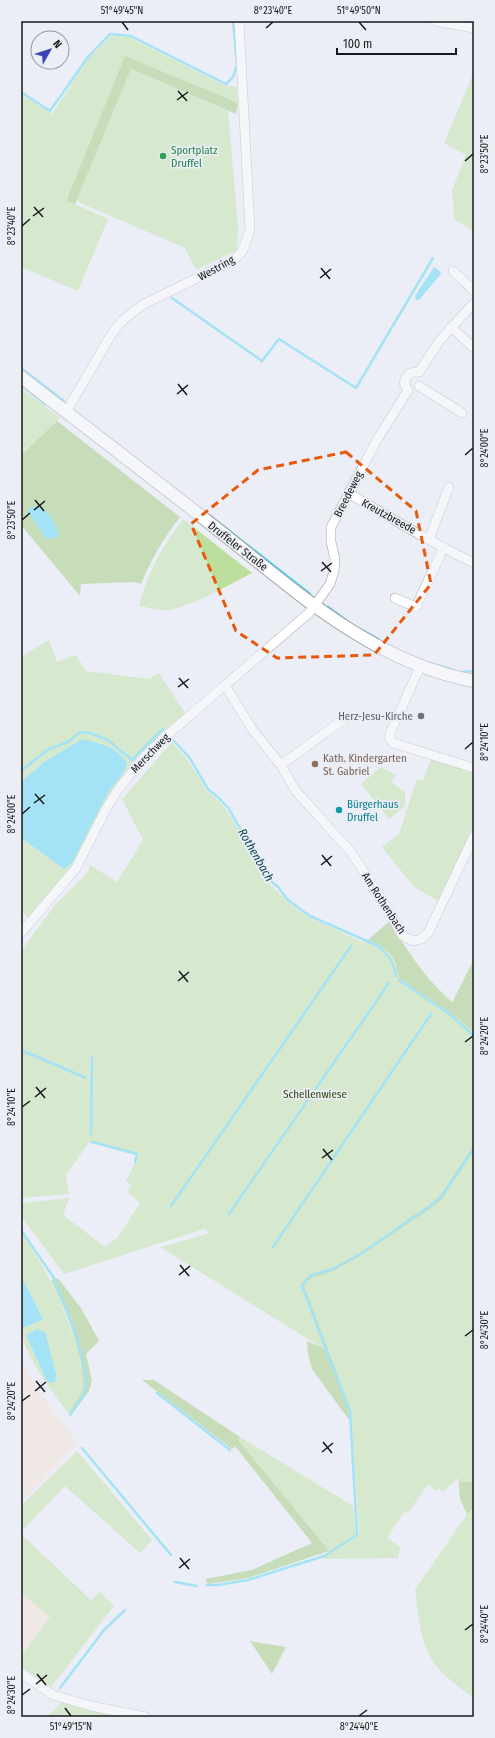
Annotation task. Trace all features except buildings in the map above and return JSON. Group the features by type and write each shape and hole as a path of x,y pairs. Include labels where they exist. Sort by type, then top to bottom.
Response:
{"street":[{"name":"Westring","path":"66,412 111,335 122,321 142,305 229,262 243,250 250,229 239,21"},
{"path":"434,21 474,28"},
{"path":"453,271 474,291"},
{"name":"Breedeweg","path":"315,605 330,584 334,571 335,559 331,542 331,527 377,440 408,390 404,383 407,376 412,372 419,372 451,327 474,304"},
{"path":"451,327 474,348"},
{"path":"408,390 413,390 419,386 421,378 419,372"},
{"name":"Druffeler Straße","path":"21,377 354,634 420,667 474,681"},
{"path":"419,386 462,413"},
{"name":"Kreutzbreede","path":"430,539 450,487"},
{"name":"Kreutzbreede","path":"348,493 430,539 443,549 474,563"},
{"path":"395,598 416,607 443,549"},
{"name":"Merschweg","path":"21,933 76,868 106,810 129,775 165,736 306,616 315,605"},
{"path":"420,667 391,731 389,736 390,740 393,743 422,753 474,768"},
{"name":"Am Rothenbach","path":"225,685 252,729 280,765 295,790 351,852 388,909 402,935 413,941 421,939 428,933 474,836"},
{"path":"280,765 347,716"},
{"path":"21,1673 53,1695 91,1706 146,1717"}],"highlighted area":[{"path":"346,452 416,511 431,584 374,655 277,658 236,631 191,524 258,470"}],"shaded area":[{"path":"21,1358 32,1381 78,1444 21,1502"},
{"path":"21,1593 50,1617 21,1656"}],"green space":[{"path":"110,36 130,37 224,85 237,87 238,103 125,57 66,200 108,219 78,291 21,267 21,94 52,114 88,59"},
{"path":"125,56 238,103 236,114 131,69 75,204 66,201"},
{"path":"474,64 474,232 454,219 452,190 466,155 444,143 471,79"},
{"name":"Sportplatz Druffel","path":"131,69 228,111 238,228 237,250 196,270 185,248 76,201"},
{"path":"21,388 60,418 21,455"},
{"path":"57,421 180,517 158,549 141,584 135,582 81,584 80,596 21,525 21,455"},
{"path":"183,519 252,573 208,596 184,606 173,609 158,610 139,606 156,560"},
{"path":"49,640 57,662 76,655 86,671 149,679 159,673 185,713 167,728 132,763 115,788 74,869 29,918 21,911 21,838 64,869 72,863 102,803 116,781 125,771 82,739 44,762 21,782 21,657"},
{"name":"Schellenwiese","path":"172,742 187,759 207,791 218,800 228,812 258,864 262,867 263,878 295,908 309,917 364,943 390,921 402,942 429,980 474,1022 474,1698 446,1676 434,1663 430,1656 422,1634 415,1590 467,1514 460,1499 458,1478 442,1492 439,1489 436,1491 428,1484 408,1513 405,1511 387,1538 400,1547 398,1558 324,1559 324,1557 359,1535 351,1411 329,1352 160,1247 210,1233 204,1229 64,1274 21,1216 21,1203 69,1198 63,1215 105,1247 118,1237 140,1203 127,1192 132,1185 126,1181 138,1156 91,1142 89,1142 66,1175 69,1194 21,1198 21,951 55,905 88,872 90,865 117,882 143,840 122,799"},
{"path":"431,759 474,771 474,825 440,902 414,887 382,847 399,834 417,779 423,781"},
{"path":"381,767 396,775 391,782 405,792 405,806 389,819 361,784"},
{"path":"390,921 403,944 418,965 433,984 452,1003 474,959 474,1032 452,1014 400,979 396,964 391,955 381,946 368,940"},
{"path":"474,1145 474,1150 442,1199 430,1209 355,1259 329,1273 312,1277 304,1285 351,1411 349,1420 312,1369 308,1354 307,1341 325,1349 301,1285 311,1275 332,1268 358,1254 431,1204 440,1196"},
{"path":"21,1232 31,1246 55,1289 78,1352 84,1375 84,1388 80,1398 69,1414 39,1372 22,1338 21,1328 43,1319 21,1278","holes":["37,1329 47,1382 26,1335"]},
{"path":"58,1278 81,1308 99,1341 86,1354 92,1381 89,1391 70,1417 69,1414 84,1388 81,1362 69,1319 51,1280"},
{"path":"142,1380 154,1380 240,1437 238,1440 329,1551 248,1578 208,1584 205,1579 252,1570 312,1543 235,1446 232,1449"},
{"path":"240,1437 353,1506 356,1535 329,1551 237,1440"},
{"path":"77,1451 152,1540 140,1553 65,1486 21,1532 21,1506"},
{"path":"459,1482 474,1482 474,1506 467,1514 460,1499"},
{"path":"21,1534 91,1600 100,1592 114,1606 51,1687 21,1667 21,1656 50,1617 21,1593"},
{"path":"250,1641 286,1647 272,1674"},
{"path":"63,1701 132,1717 47,1717"}],"water":[{"path":"434,267 441,272 440,275 419,300 416,300 415,296"},
{"path":"35,506 48,513 56,526 59,536 47,540 29,513 28,509"},
{"path":"82,739 102,744 114,750 119,753 127,764 126,768 108,793 72,863 64,869 21,838 21,782 44,762"},
{"path":"21,1278 43,1319 21,1329"},
{"path":"37,1329 45,1332 57,1378 53,1383 47,1382 26,1335"}],"waterway":[{"path":"21,92 50,111 88,57 110,34 131,36 226,84 233,77 237,65 233,21"},
{"path":"172,298 262,361 279,339 356,388 433,258"},
{"path":"21,368 64,401"},
{"path":"21,385 45,404"},
{"path":"209,515 310,594"},
{"path":"328,607 347,621"},
{"path":"360,629 378,639"},
{"path":"430,663 454,670"},
{"path":"462,672 474,671"},
{"name":"Rothenbach","path":"21,771 47,750 68,742 79,733 87,732 108,740 132,760 163,729"},
{"name":"Rothenbach","path":"172,739 189,757 208,789 229,809 259,862 264,867 266,877 278,887 287,899 310,916 380,948 392,962 396,976"},
{"path":"171,1206 351,946"},
{"name":"Rothenbach","path":"399,980 451,1015 474,1036"},
{"path":"229,1214 389,983"},
{"path":"273,1247 431,1014"},
{"path":"21,1050 86,1078"},
{"path":"91,1134 92,1058"},
{"path":"92,1142 137,1154 135,1162"},
{"path":"207,1585 218,1585 248,1580 324,1556 357,1535 350,1411 302,1286 311,1275 333,1269 362,1253 430,1206 441,1197 474,1148"},
{"path":"21,1230 54,1278 78,1341 87,1381 84,1395 70,1414"},
{"path":"157,1393 230,1450"},
{"path":"82,1448 171,1555"},
{"path":"175,1582 197,1586"},
{"path":"60,1688 104,1630 125,1610"}],"place":[{"name":"Sportplatz Druffel","path":"163,156"},
{"name":"Herz-Jesu-Kirche","path":"421,716"},
{"name":"Kath. Kindergarten St. Gabriel","path":"315,764"},
{"name":"Bürgerhaus Druffel","path":"339,810"}]}
